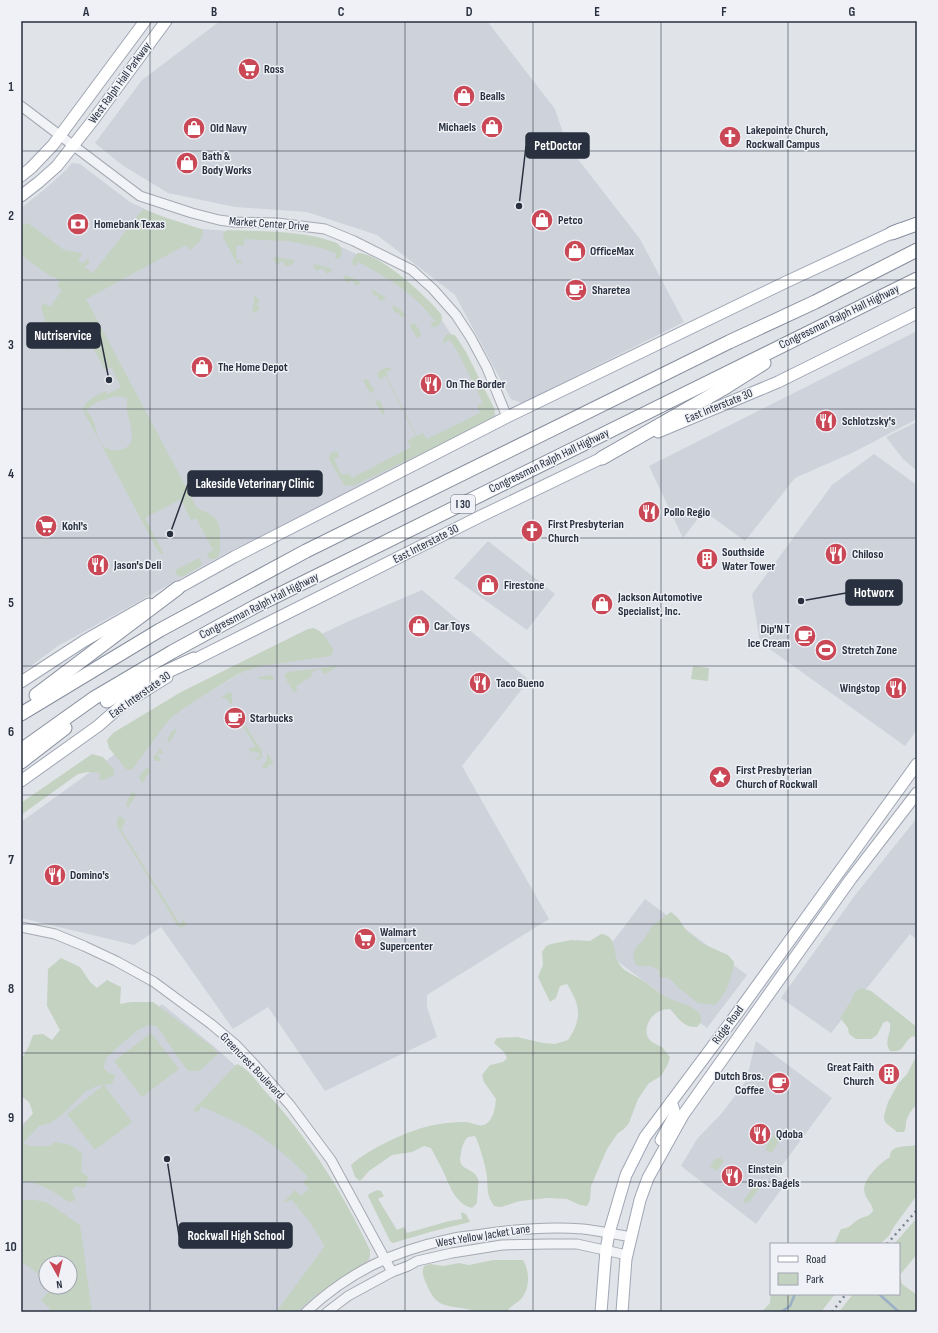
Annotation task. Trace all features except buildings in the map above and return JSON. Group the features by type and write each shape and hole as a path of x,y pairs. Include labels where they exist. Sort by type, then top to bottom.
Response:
{"highway":[{"path":"892,233 917,222"},
{"name":"Congressman Ralph Hall Highway","path":"21,714 160,630 306,551 917,250"},
{"name":"Congressman Ralph Hall Highway","path":"21,750 94,698 172,652 256,606 917,279"},
{"path":"602,458 726,387 823,326"},
{"path":"21,706 178,588"},
{"path":"21,762 79,717 120,693 194,659"}],"main road":[{"name":"West Ralph Hall Parkway","path":"21,176 49,149 145,21"},
{"name":"West Ralph Hall Parkway","path":"21,196 56,166 94,119 166,21"},
{"path":"21,682 84,641 234,557 507,417 786,282 892,233"},
{"name":"East Interstate 30","path":"21,781 98,726 122,705 194,659 479,517 602,458 682,421 778,382 917,313"},
{"name":"Ridge Road","path":"601,1312 606,1250 609,1233 626,1175 645,1137 729,1024 917,764"},
{"name":"Ridge Road","path":"622,1312 627,1255 640,1200 648,1178 688,1109 850,880 917,793"},
{"path":"648,1178 653,1155 674,1116 674,1110 671,1102"}],"street":[{"name":"Market Center Drive","path":"21,106 140,196 219,220 233,222 277,223 325,229 354,241 412,270 433,289 456,315 471,338 487,368 507,417"},
{"name":"Greencrest Boulevard","path":"21,927 55,934 84,946 148,979 211,1024 236,1045 290,1105 318,1141 331,1160 392,1272"},
{"name":"West Yellow Jacket Lane","path":"306,1312 329,1292 361,1270 385,1258 451,1238 524,1228 584,1229 631,1237"},
{"name":"West Yellow Jacket Lane","path":"327,1312 348,1296 392,1272 417,1261 452,1253 502,1245 577,1244 627,1255"}],"shaded area":[{"path":"220,21 487,21 555,109 567,145 640,239 684,322 522,403 511,399 455,295 377,235 307,212 235,207 168,193 122,165 95,143 142,80"},
{"path":"72,163 80,164 130,202 166,219 201,229 314,237 372,261 441,319 459,346 497,417 221,556 58,646 21,673 21,208 45,189"},
{"path":"917,331 917,419 854,452 795,478 745,541 704,511 683,538 649,466"},
{"path":"917,422 917,471 903,459 886,437"},
{"path":"874,454 917,485 917,730 905,746 760,642 752,594 832,485"},
{"path":"488,541 555,594 527,630 454,578"},
{"path":"422,590 529,680 462,766 549,919 427,995 427,1007 437,1037 325,1091 268,1007 233,1029 161,927 134,945 21,918 21,822 157,724 247,669 347,622"},
{"path":"917,818 917,940 910,934 831,1033 781,998 856,894"},
{"path":"645,899 747,975 707,1028 605,952"},
{"path":"162,1004 217,1049 241,1071 370,1256 370,1261 312,1301 300,1312 21,1312 21,1125"},
{"path":"756,1041 832,1098 775,1175 786,1183 756,1224 681,1166 697,1139 722,1113 746,1081"}],"green space":[{"path":"143,209 203,230 202,237 199,242 189,250 186,245 86,299 197,508 212,516 218,522 220,531 220,547 219,556 215,559 210,559 208,557 207,554 213,550 196,518 191,520 181,499 145,518 164,554 160,554 153,542 83,410 86,403 92,398 106,391 108,394 121,387 111,367 105,370 88,339 68,350 62,348 42,333 45,320 41,307 44,303 50,307 62,290 57,286 60,281 53,276 51,277 21,255 21,226 28,223 64,250 81,253 82,255 78,259 83,264 87,259 89,259 89,263 85,267 93,273","holes":["115,396 127,398 127,408 132,434 131,440 129,445 125,448 116,450 108,449 101,443 92,419 86,410 97,402"]},
{"path":"227,230 283,232 310,236 337,243 341,248 342,254 340,258 337,259 335,258 336,253 318,247 289,241 245,239 243,246 237,245 236,259 242,261 241,263 237,264 224,239 223,233"},
{"path":"358,253 378,260 391,268 415,288 441,314 442,318 439,325 432,327 430,325 435,321 427,311 419,302 400,287 358,262 356,266 353,265 353,259"},
{"path":"273,258 294,260 294,263 286,267 283,261 277,265"},
{"path":"313,264 331,268 332,270 327,274 322,268 316,271"},
{"path":"346,275 360,282 360,284 356,286 352,280 347,283 343,277"},
{"path":"371,289 385,297 385,299 380,301 377,295 374,296"},
{"path":"255,295 260,302 257,304 260,309 254,313 252,311"},
{"path":"394,305 405,314 405,316 401,317 398,312 395,313 392,307"},
{"path":"413,323 421,333 417,338 410,326"},
{"path":"447,334 455,335 466,352 495,410 493,419 465,435 353,486 344,485 329,459 331,453 337,451 339,456 334,460 342,475 348,473 352,478 411,447 407,441 416,436 386,376 379,379 377,374 381,370 390,368 391,370 386,372 389,380 417,436 423,433 427,439 480,413 477,406 483,403 458,353 450,340 443,343 443,339"},
{"path":"367,379 374,390 373,392 370,393 363,381"},
{"path":"378,400 380,401 385,412 383,415 375,402"},
{"path":"199,558 202,563 201,566 182,577 178,576 175,570"},
{"path":"314,628 323,634 333,649 331,656 260,666 238,674 184,708 171,718 131,770 126,769 109,748 107,740 113,733 181,692 308,629"},
{"path":"338,666 325,674 320,668"},
{"path":"693,666 709,668 708,681 691,679"},
{"path":"320,668 311,673 312,676 296,686 297,691 295,692 285,678 285,674 288,672"},
{"path":"270,675 273,676 273,680 258,679 259,677"},
{"path":"229,692 232,694 232,704 230,704 227,699 220,698"},
{"path":"244,724 262,751 262,757 258,761 254,757 259,758 260,753 250,751 250,748 256,747 242,725"},
{"path":"174,729 176,732 169,743 167,739"},
{"path":"160,748 164,753 157,754 162,761 155,761 153,758"},
{"path":"267,752 274,764 267,765 269,768 262,768 267,760"},
{"path":"92,754 103,757 114,770 114,775 104,780 99,780 100,773 88,772 78,774 21,815 21,803"},
{"path":"148,768 150,771 142,784 139,777 145,769"},
{"path":"134,792 136,795 128,808 126,803 131,793"},
{"path":"119,816 122,817 125,822 121,829 179,923 180,924 183,920 187,924 185,926 178,926 117,826"},
{"path":"671,912 678,918 686,930 701,943 728,955 734,962 734,967 728,986 721,998 714,1005 698,1003 669,978 659,977 659,970 656,968 636,965 633,955 637,946 642,942 653,925"},
{"path":"601,934 607,935 613,942 617,961 623,968 664,996 694,1009 700,1014 701,1022 697,1027 688,1026 682,1022 670,1009 662,1010 653,1016 649,1021 646,1030 647,1036 652,1042 662,1047 670,1057 668,1064 661,1076 649,1083 638,1099 629,1123 618,1133 607,1149 591,1186 590,1200 587,1206 580,1205 567,1199 547,1198 520,1201 501,1207 494,1206 489,1195 485,1166 475,1136 468,1137 465,1141 462,1147 460,1159 463,1166 473,1172 478,1179 477,1203 472,1208 462,1203 454,1194 431,1148 424,1146 412,1152 392,1155 369,1171 360,1181 355,1177 351,1165 379,1146 402,1135 425,1127 453,1122 483,1125 489,1122 494,1113 496,1099 484,1082 482,1075 490,1065 503,1062 507,1058 504,1052 494,1043 497,1038 517,1037 555,1044 568,1040 578,1019 575,999 567,984 560,986 556,998 550,1002 538,977 543,965 542,952 546,946 551,944 571,940 590,941"},
{"path":"61,958 80,967 90,982 97,988 107,980 121,987 120,1004 131,1002 153,1002 214,1048 218,1054 199,1071 189,1071 181,1062 157,1026 148,1025 136,1031 107,1057 103,1067 109,1073 115,1075 112,1084 97,1086 85,1092 62,1115 50,1123 39,1126 23,1143 29,1146 50,1146 55,1142 63,1143 72,1146 82,1154 81,1171 88,1177 85,1188 75,1186 72,1191 76,1200 69,1202 41,1186 21,1181 21,1129 33,1113 29,1102 21,1096 21,1060 33,1035 43,1034 52,1040 60,1030 47,1006 48,969"},
{"path":"861,988 871,991 917,1027 917,1038 913,1036 901,1049 890,1051 887,1040 890,1030 890,1023 887,1021 883,1023 877,1035 871,1039 856,1039 849,1034 848,1028 841,1019 841,1016 855,992"},
{"path":"151,1033 179,1069 142,1097 114,1061"},
{"path":"917,1055 917,1105 906,1121 904,1132 897,1132 886,1123 884,1116 888,1102 898,1084 907,1074"},
{"path":"237,1064 248,1071 295,1126 309,1145 336,1186 370,1250 370,1255 366,1263 336,1281 311,1299 297,1312 276,1312 325,1246 309,1221 291,1199 286,1203 284,1202 295,1190 301,1196 309,1189 303,1182 308,1177 275,1147 248,1128 201,1106 197,1112 193,1110"},
{"path":"104,1085 132,1122 95,1150 67,1114"},
{"path":"775,1134 778,1142 771,1153 765,1149 767,1146 766,1145"},
{"path":"917,1145 917,1195 893,1228 889,1236 881,1243 833,1243 835,1242 841,1229 849,1227 873,1211 872,1206 865,1194 865,1184 868,1178 881,1163 890,1157 893,1150 900,1147"},
{"path":"720,1158 724,1161 717,1171 710,1166 715,1159"},
{"path":"757,1179 759,1184 764,1182 749,1202 744,1203 743,1201 754,1186"},
{"path":"377,1190 381,1191 384,1196 378,1199 397,1230 404,1227 407,1233 449,1221 462,1219 461,1212 466,1214 470,1222 393,1243 390,1241 368,1196"},
{"path":"21,1200 35,1200 48,1203 80,1225 92,1312 48,1312 50,1308 41,1301 46,1295 78,1295 78,1255 38,1255 38,1274 21,1261"},
{"path":"917,1218 917,1254 900,1275 900,1243 895,1243"},
{"path":"493,1260 523,1260 527,1270 528,1280 524,1295 507,1312 482,1313 442,1304 430,1291 423,1275 424,1266 430,1264 443,1266 459,1263 469,1265"},
{"path":"900,1275 902,1284 917,1295 917,1312 839,1312 852,1295 900,1295"},
{"path":"771,1295 834,1295 821,1312 762,1312 770,1303"}],"waterway":[{"path":"781,1312 790,1306 795,1295"},
{"path":"880,1295 899,1312"}],"railway":[{"path":"888,1243 917,1210"},
{"path":"832,1312 845,1295"}],"place":[{"name":"Ross","path":"249,69"},
{"name":"Bealls","path":"464,96"},
{"name":"Michaels","path":"492,127"},
{"name":"Old Navy","path":"194,128"},
{"name":"Lakepointe Church, Rockwall Campus","path":"730,137"},
{"name":"Bath & Body Works","path":"187,163"},
{"name":"PetDoctor","path":"519,206"},
{"name":"Petco","path":"542,220"},
{"name":"Homebank Texas","path":"78,224"},
{"name":"OfficeMax","path":"575,251"},
{"name":"Sharetea","path":"576,290"},
{"name":"The Home Depot","path":"202,367"},
{"name":"Nutriservice","path":"109,380"},
{"name":"On The Border","path":"431,384"},
{"name":"Schlotzsky's","path":"826,421"},
{"name":"Pollo Regio","path":"649,512"},
{"name":"Kohl's","path":"46,526"},
{"name":"First Presbyterian Church","path":"532,531"},
{"name":"Lakeside Veterinary Clinic","path":"170,534"},
{"name":"Chiloso","path":"836,554"},
{"name":"Southside Water Tower","path":"707,559"},
{"name":"Jason's Deli","path":"98,565"},
{"name":"Firestone","path":"488,585"},
{"name":"Hotworx","path":"801,601"},
{"name":"Jackson Automotive Specialist, Inc.","path":"602,604"},
{"name":"Car Toys","path":"419,626"},
{"name":"Dip'N T Ice Cream","path":"805,636"},
{"name":"Stretch Zone","path":"826,650"},
{"name":"Taco Bueno","path":"480,683"},
{"name":"Wingstop","path":"896,688"},
{"name":"Starbucks","path":"235,718"},
{"name":"First Presbyterian Church of Rockwall","path":"720,777"},
{"name":"Domino's","path":"55,875"},
{"name":"Walmart Supercenter","path":"365,939"},
{"name":"Great Faith Church","path":"889,1074"},
{"name":"Dutch Bros. Coffee","path":"779,1083"},
{"name":"Qdoba","path":"760,1134"},
{"name":"Rockwall High School","path":"167,1159"},
{"name":"Einstein Bros. Bagels","path":"732,1176"}]}
